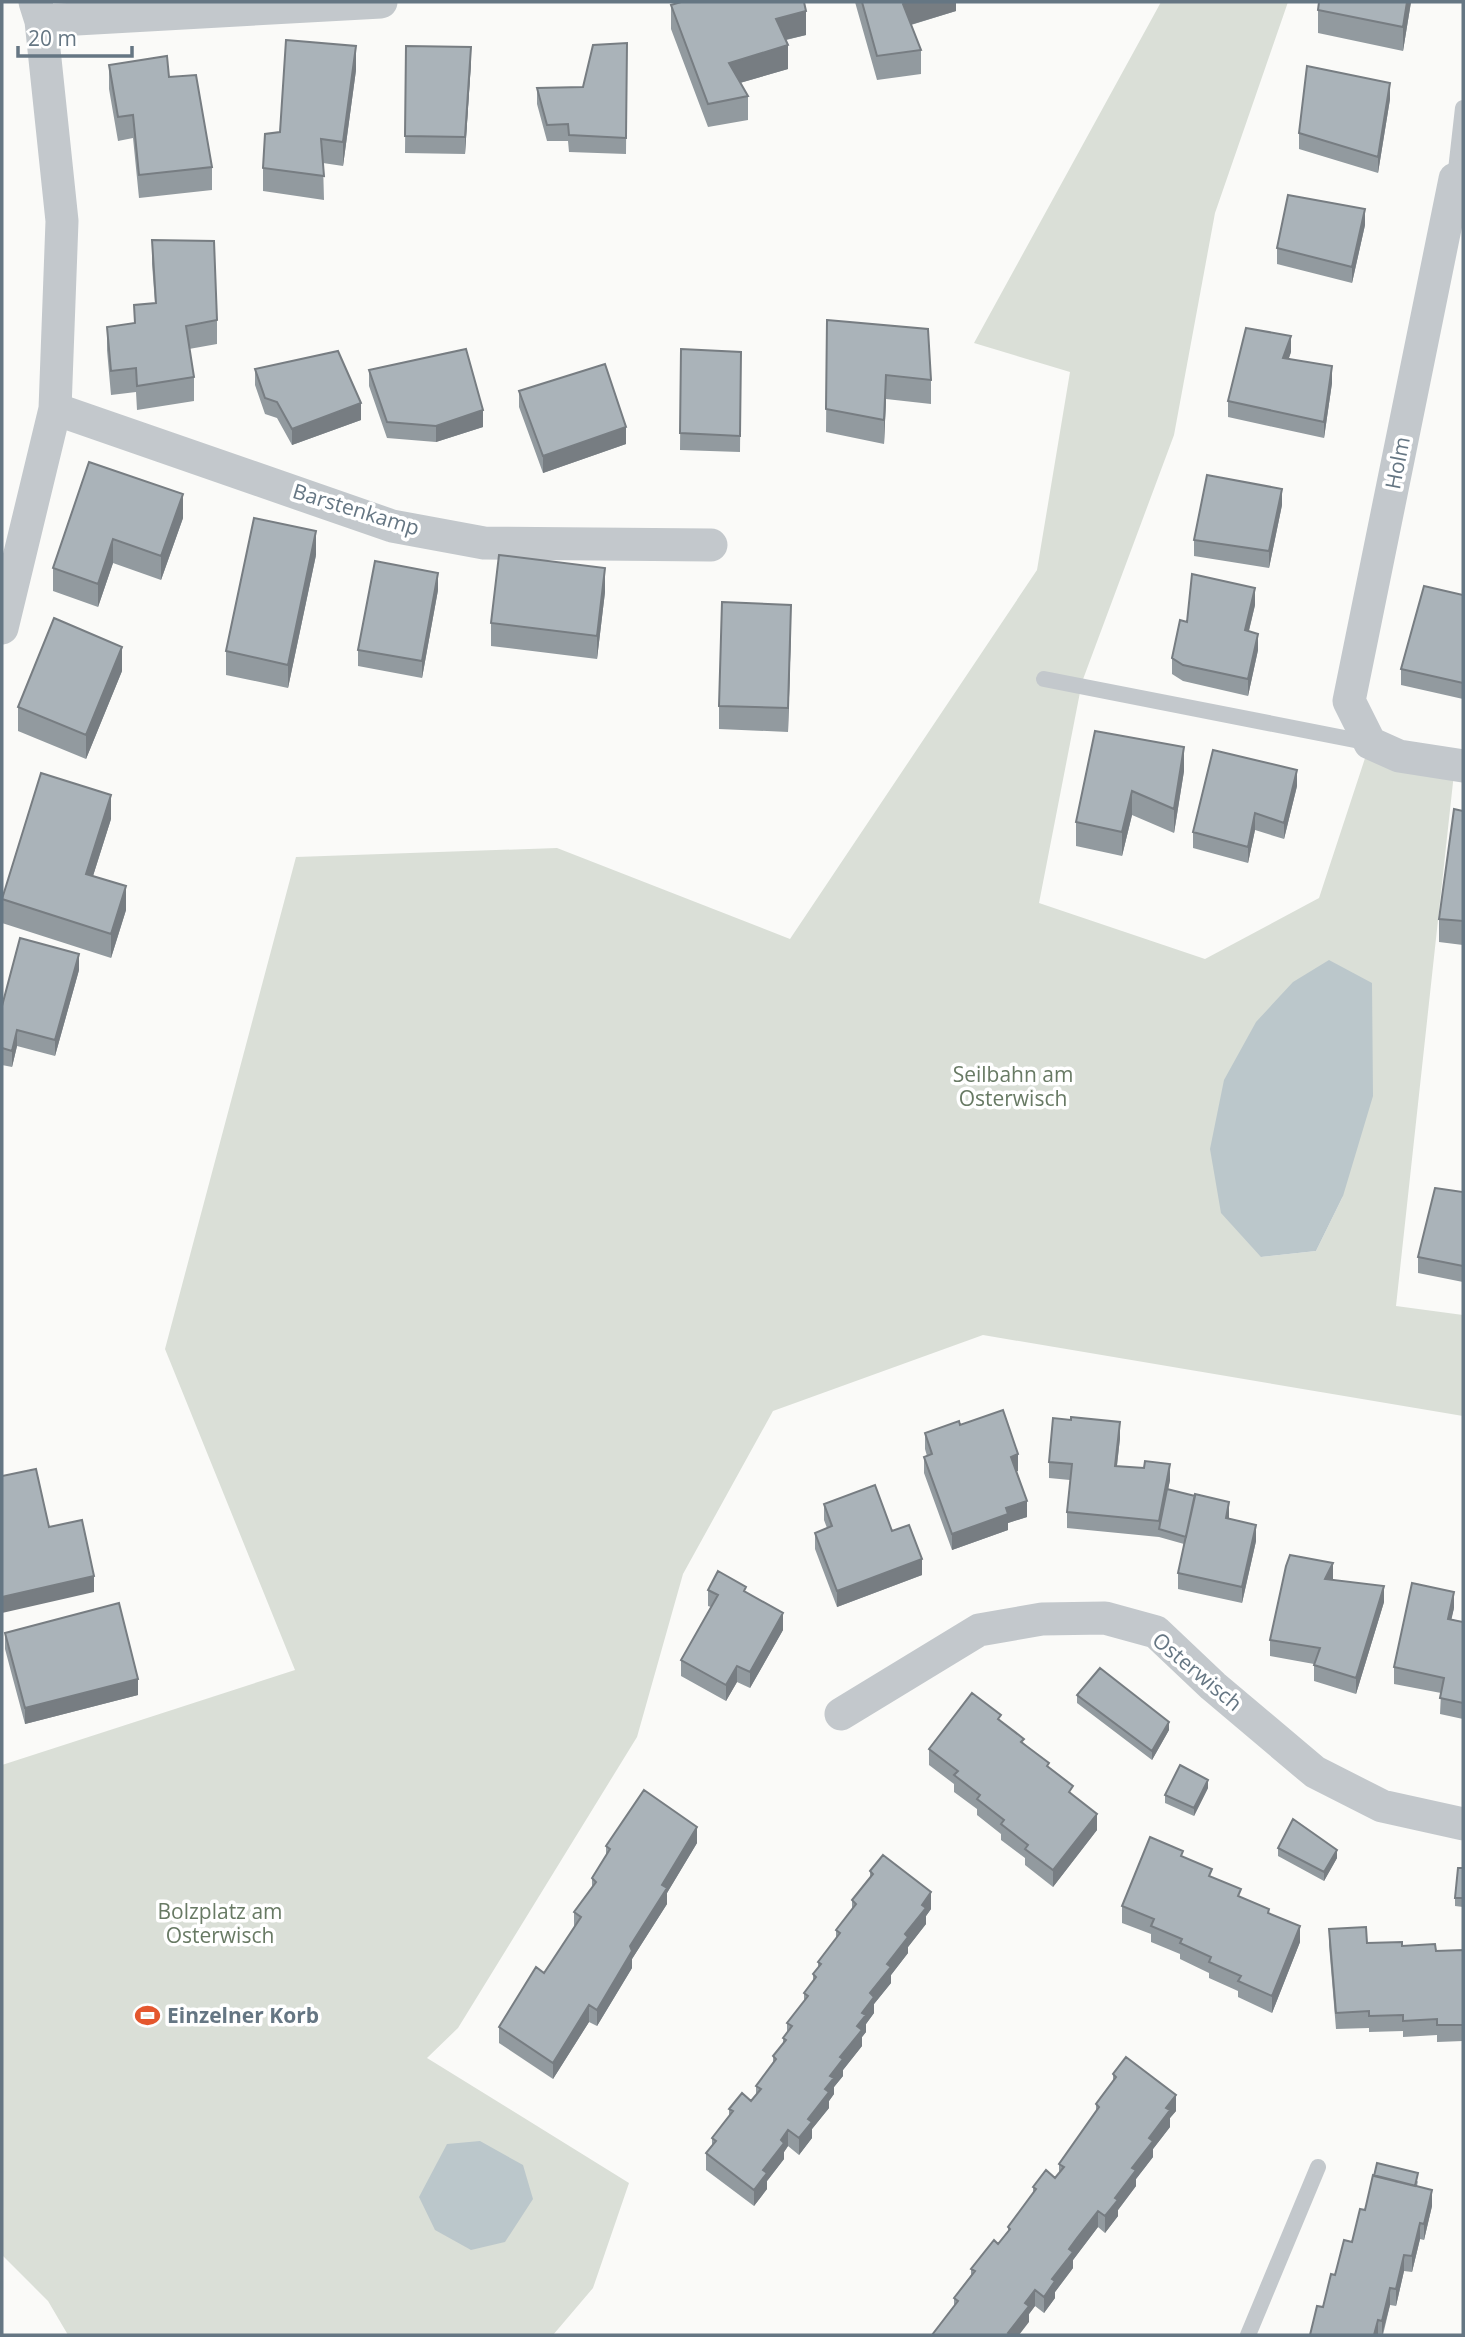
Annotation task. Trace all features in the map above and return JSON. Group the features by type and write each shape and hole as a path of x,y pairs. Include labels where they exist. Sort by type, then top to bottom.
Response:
{"street":[{"path":"2,628 12,543 55,409 62,220 38,11 382,2"},
{"name":"Holm","path":"1370,743 1349,701 1459,177"},
{"name":"Barstenkamp","path":"55,409 392,526 484,543 711,545"},
{"path":"1370,743 1399,756 1463,766"},
{"name":"Osterwisch","path":"841,1714 979,1630 1042,1619 1105,1618 1156,1632 1213,1686 1315,1772 1382,1806 1463,1824"}],"lane":[{"name":"Holm","path":"1459,177 1463,108"},
{"path":"1044,679 1370,743"},
{"path":"1248,2335 1318,2167"}],"green space":[{"path":"1161,2 1288,2 1215,213 1174,435 1082,682 1039,903 1205,959 1319,898 1370,743 1455,764 1396,1306 1463,1315 1463,1416 983,1335 773,1411 683,1574 637,1737 458,2028 427,2058 629,2183 593,2288 553,2335 68,2335 48,2301 2,2255 2,1765 295,1670 165,1349 296,857 557,848 790,939 1037,570 1070,372 974,343","holes":["1343,1196 1316,1251 1261,1257"]}],"shaded area":[{"path":"1329,960 1372,983 1373,1096 1343,1196 1316,1251 1261,1257 1221,1213 1210,1149 1224,1080 1256,1022 1293,982"},
{"path":"480,2141 523,2165 533,2199 505,2242 471,2250 435,2230 419,2197 447,2144"}],"building":[{"path":"681,2 804,2 806,11 776,19 788,45 729,63 748,96 708,104 671,5"},
{"path":"862,2 909,2 903,4 921,50 877,56"},
{"path":"1319,2 1407,2 1403,27 1318,10"},
{"path":"286,40 356,46 343,142 321,139 324,176 263,168 265,134 280,132"},
{"path":"627,43 626,138 569,135 568,124 547,125 537,88 583,87 593,45"},
{"path":"406,46 471,47 465,137 405,136"},
{"path":"167,56 169,77 196,75 212,167 139,175 133,115 118,117 109,65"},
{"path":"1307,66 1390,83 1378,157 1299,133"},
{"path":"1288,195 1365,209 1352,267 1277,248"},
{"path":"152,240 214,241 217,320 186,326 194,377 137,386 136,368 111,371 107,327 135,323 134,305 156,303"},
{"path":"827,320 928,329 931,380 886,375 884,420 826,409"},
{"path":"1246,328 1291,336 1283,358 1332,366 1324,422 1228,401"},
{"path":"466,349 483,410 436,426 387,422 369,370"},
{"path":"681,349 741,352 740,436 680,433"},
{"path":"338,351 361,403 292,429 277,402 265,398 255,369"},
{"path":"605,364 626,427 543,456 519,391"},
{"path":"89,462 183,494 161,556 113,539 98,584 53,568"},
{"path":"1207,475 1282,489 1269,551 1194,540"},
{"path":"254,518 316,531 288,665 226,651"},
{"path":"499,555 605,568 597,636 491,623"},
{"path":"375,561 438,573 422,661 358,650"},
{"path":"1192,574 1255,588 1245,630 1258,634 1248,679 1183,665 1172,658 1180,620 1187,622"},
{"path":"1424,586 1463,595 1463,683 1401,669"},
{"path":"722,602 791,605 788,708 719,706"},
{"path":"54,618 122,647 86,735 18,707"},
{"path":"1095,731 1184,747 1174,809 1132,791 1122,832 1076,822"},
{"path":"1213,750 1297,770 1284,823 1255,813 1248,847 1193,832"},
{"path":"41,773 111,795 86,874 126,886 111,934 2,899"},
{"path":"1454,809 1463,811 1463,921 1439,919"},
{"path":"20,938 79,954 55,1040 17,1030 12,1051 2,1048 2,1006"},
{"path":"1435,1188 1463,1192 1463,1266 1418,1257"},
{"path":"1003,1410 1018,1454 1011,1457 1027,1501 1006,1508 1008,1514 952,1534 924,1457 932,1454 925,1433 959,1421 960,1425"},
{"path":"1071,1417 1120,1422 1115,1466 1144,1468 1145,1461 1170,1464 1159,1521 1067,1512 1072,1464 1049,1462 1053,1418 1071,1420"},
{"path":"36,1469 49,1527 82,1520 94,1576 2,1597 2,1476"},
{"path":"875,1485 892,1531 909,1525 922,1559 837,1591 815,1533 832,1526 824,1504"},
{"path":"1167,1489 1195,1496 1186,1537 1159,1529"},
{"path":"1195,1494 1229,1502 1226,1518 1256,1525 1242,1587 1178,1573"},
{"path":"1290,1555 1333,1563 1325,1579 1384,1586 1356,1678 1314,1665 1320,1648 1270,1640"},
{"path":"718,1571 746,1587 744,1591 783,1613 750,1672 737,1666 726,1685 681,1660 718,1595 708,1590"},
{"path":"1412,1583 1454,1592 1448,1619 1463,1622 1463,1703 1440,1698 1444,1678 1394,1667"},
{"path":"119,1603 138,1679 25,1708 5,1633"},
{"path":"1100,1668 1169,1722 1152,1751 1077,1695"},
{"path":"972,1693 1001,1715 998,1719 1024,1739 1021,1742 1049,1763 1047,1766 1073,1786 1069,1792 1097,1814 1053,1870 1025,1849 1028,1845 1001,1824 1004,1820 977,1799 980,1795 954,1775 958,1771 929,1749"},
{"path":"1180,1765 1208,1780 1194,1808 1165,1795"},
{"path":"644,1790 697,1827 662,1885 667,1888 630,1946 632,1951 597,2010 589,2005 553,2063 499,2027 536,1967 544,1973 581,1917 574,1912 596,1882 592,1878 610,1849 606,1846"},
{"path":"1293,1819 1337,1850 1324,1872 1278,1848"},
{"path":"1150,1837 1183,1851 1181,1856 1212,1869 1209,1876 1241,1889 1238,1896 1269,1909 1268,1913 1300,1926 1272,1996 1238,1981 1241,1976 1209,1962 1211,1957 1180,1943 1182,1939 1151,1926 1154,1919 1122,1906"},
{"path":"883,1855 931,1892 922,1905 926,1908 905,1934 908,1937 887,1964 891,1967 870,1993 874,1997 862,2013 866,2015 857,2026 862,2030 840,2057 843,2059 830,2076 834,2078 825,2089 829,2092 808,2119 812,2122 799,2138 788,2130 781,2140 784,2143 763,2170 767,2173 754,2190 706,2153 716,2141 712,2138 733,2111 729,2109 742,2093 751,2101 761,2089 756,2086 776,2059 773,2056 786,2040 783,2038 792,2026 787,2023 808,1996 804,1993 816,1977 813,1974 821,1964 818,1962 840,1933 836,1930 856,1904 852,1900 873,1874 870,1871"},
{"path":"1458,1868 1463,1868 1463,1898 1455,1898"},
{"path":"1366,1927 1367,1943 1402,1942 1402,1946 1435,1944 1436,1951 1463,1950 1463,2025 1437,2025 1437,2019 1403,2021 1403,2015 1369,2016 1369,2011 1336,2013 1329,1929"},
{"path":"1126,2057 1176,2095 1166,2108 1170,2110 1149,2138 1153,2141 1132,2168 1136,2170 1115,2198 1118,2200 1105,2216 1098,2211 1077,2238 1069,2249 1073,2252 1052,2279 1055,2281 1044,2297 1035,2290 1025,2303 1029,2306 1008,2333 1012,2335 932,2335 958,2301 954,2298 975,2271 971,2269 994,2240 998,2244 1010,2229 1008,2227 1036,2189 1033,2187 1046,2170 1055,2178 1064,2167 1059,2164 1099,2107 1096,2104 1116,2077 1113,2074"},
{"path":"1377,2163 1418,2173 1415,2186 1374,2176"},
{"path":"1373,2175 1432,2190 1424,2224 1420,2223 1412,2256 1404,2255 1396,2289 1390,2288 1382,2321 1378,2320 1374,2335 1310,2335 1317,2306 1323,2307 1331,2274 1335,2275 1344,2240 1352,2242 1360,2209 1365,2210"}],"place":[{"name":"Einzelner Korb","path":"147,2016"}],"park label":[{"name":"Seilbahn am Osterwisch","path":"1013,1087"},
{"name":"Bolzplatz am Osterwisch","path":"220,1924"}]}
